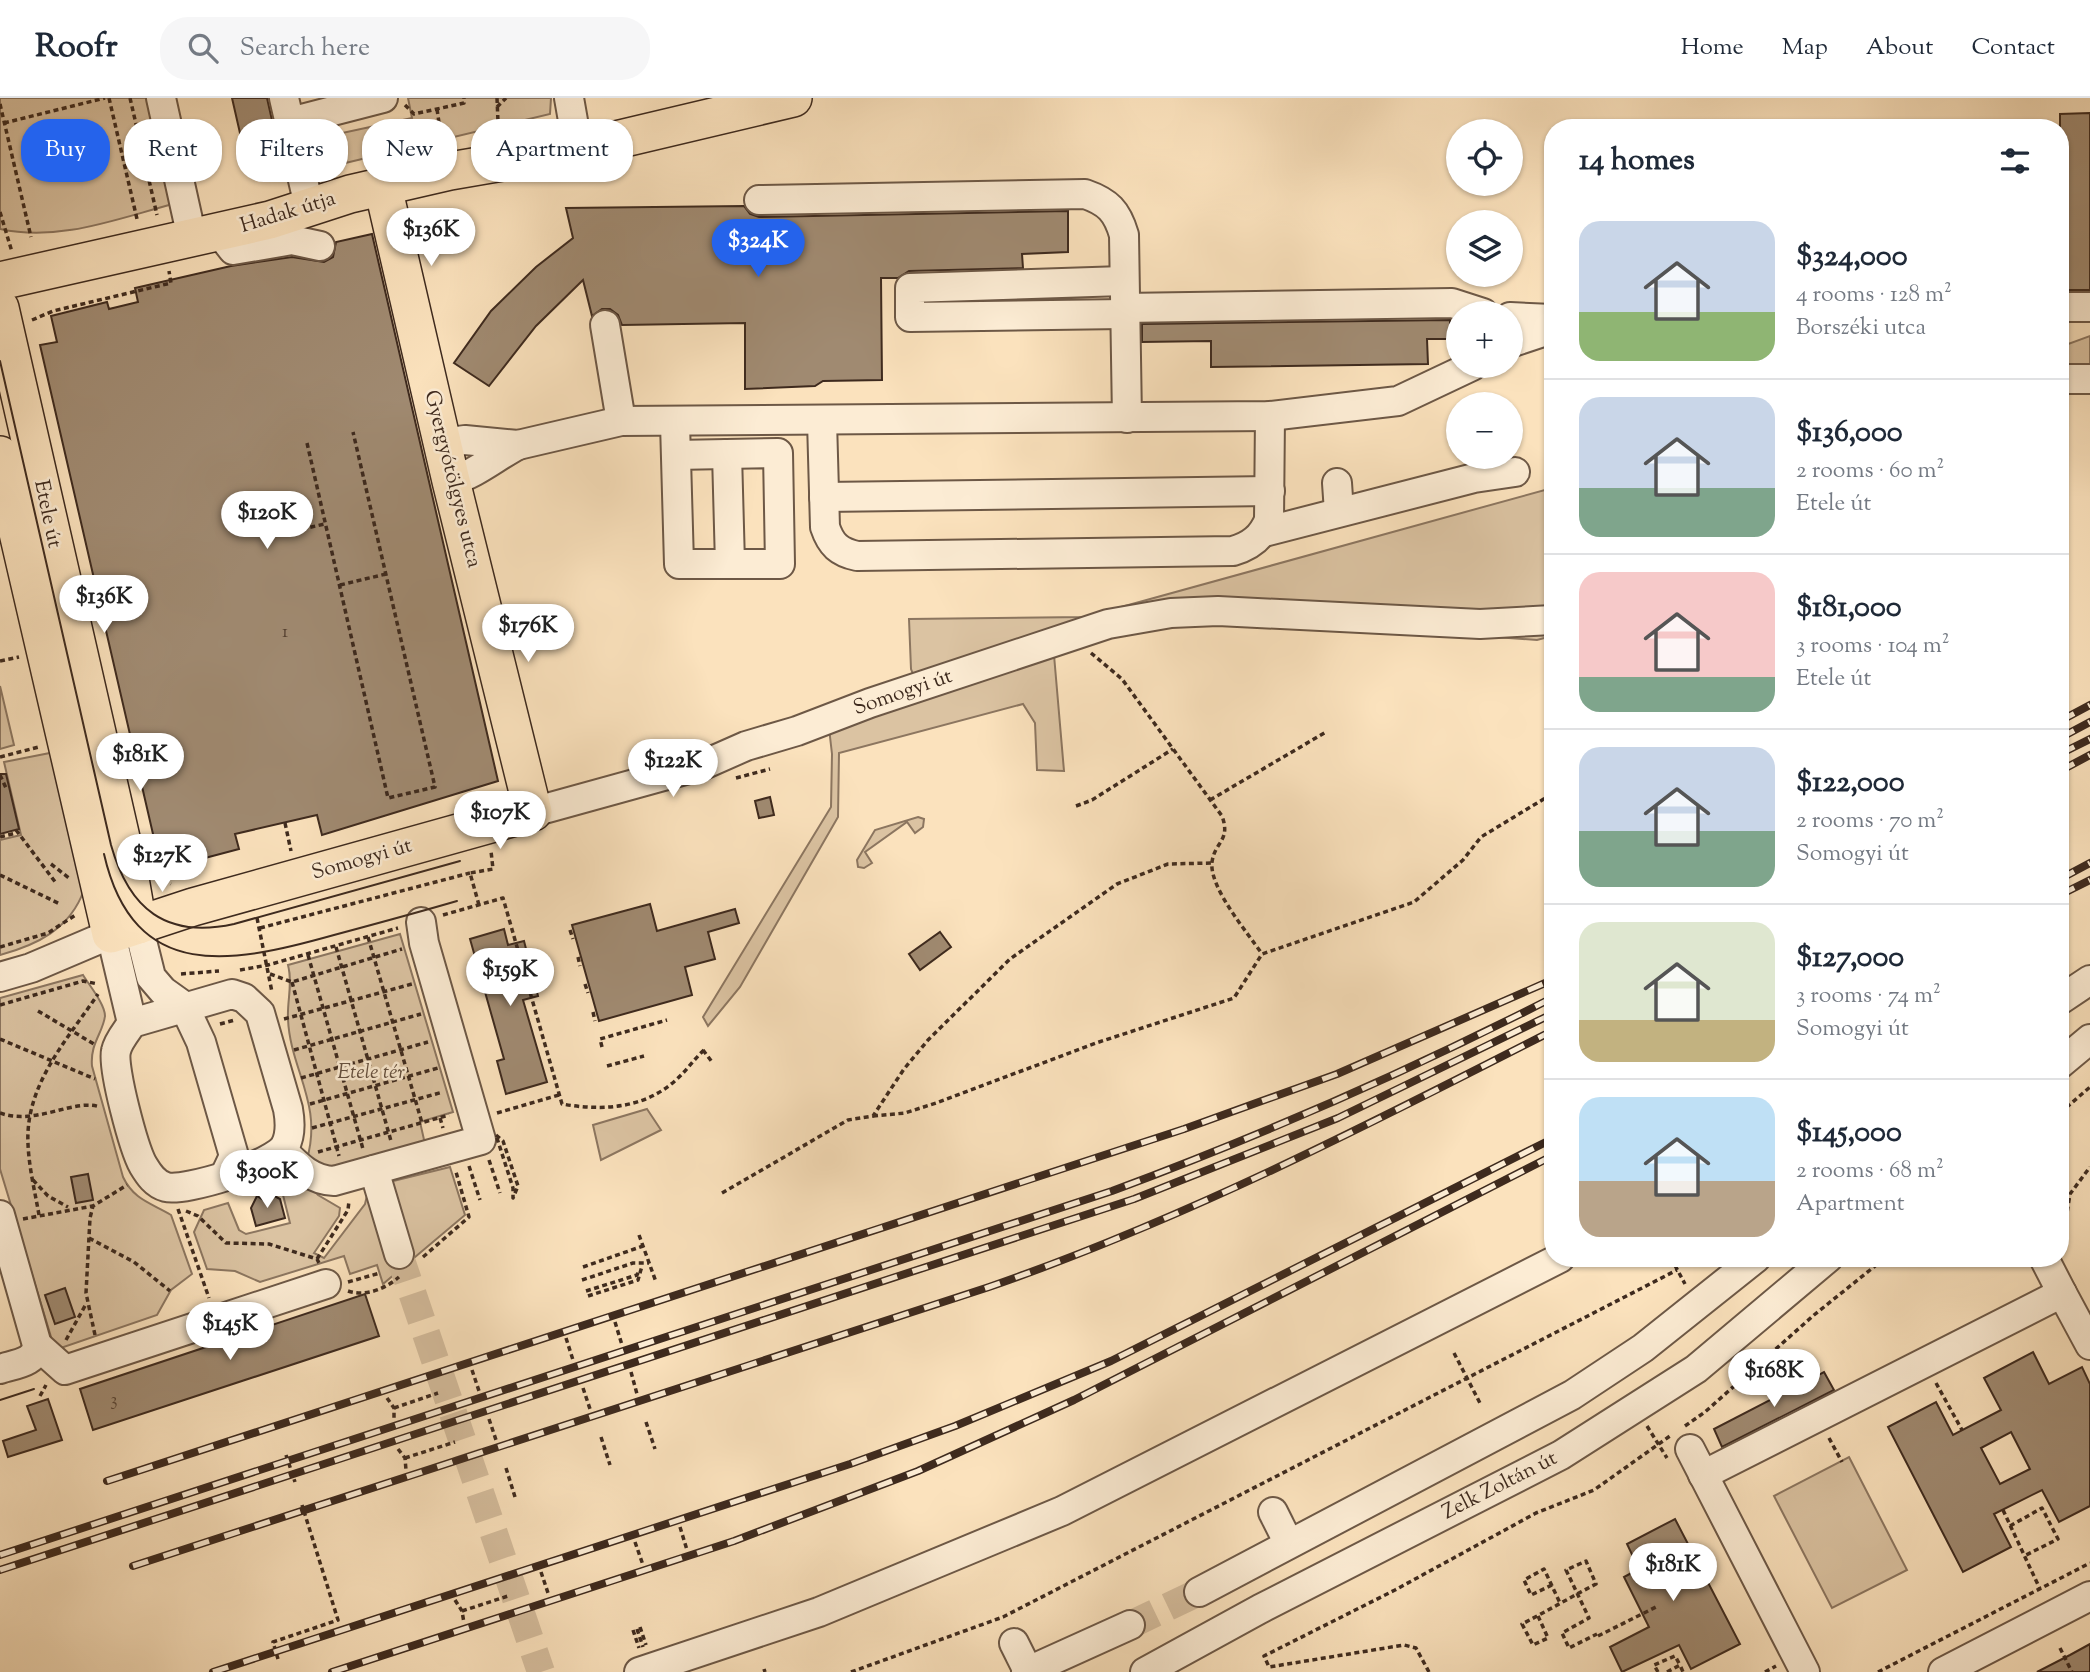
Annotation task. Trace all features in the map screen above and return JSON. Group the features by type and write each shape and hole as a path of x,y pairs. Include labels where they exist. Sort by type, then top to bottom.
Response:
{"main road":[{"name":"Hadak útja","path":"633,136 793,98"},
{"name":"Hadak útja","path":"0,281 270,220 309,206 471,167"},
{"name":"Gyergyótölgyes utca","path":"383,187 451,481 533,812"},
{"name":"Etele út","path":"12,314 129,873 125,929"},
{"name":"Etele út","path":"0,455 66,741 125,929"},
{"name":"Somogyi út","path":"125,929 193,907 533,812"},
{"path":"129,873 152,897 169,905 193,907"}],"street":[{"path":"161,98 206,235 233,250 292,240 320,246"},
{"path":"309,206 287,110 383,98"},
{"path":"569,98 573,119"},
{"path":"759,200 1085,194 1104,201 1118,215 1124,235 1127,418"},
{"path":"1123,301 910,317 910,288 1123,301 1446,303"},
{"path":"2069,307 2090,307"},
{"path":"1523,318 1544,319"},
{"path":"605,325 621,422"},
{"path":"1523,339 1544,332"},
{"path":"442,443 465,440 518,444 621,422 1270,416 1398,401 1447,378"},
{"path":"2069,379 2090,379"},
{"path":"1264,532 1269,520 1270,416"},
{"path":"822,422 825,527 830,542 842,552 857,556 1233,551 1244,548 1264,532 1339,512 1471,469"},
{"path":"675,423 679,564 780,564 778,453 676,455"},
{"path":"451,481 473,475 485,463 518,444"},
{"path":"727,454 730,564"},
{"path":"1492,469 1515,472"},
{"path":"1336,484 1339,512"},
{"path":"824,497 1270,491"},
{"name":"Somogyi út","path":"533,812 703,765 746,746 797,732 870,703 1108,624 1171,613 1218,611 1480,624 1544,620"},
{"path":"125,929 143,954 151,977 163,991 184,1006 201,1042 234,1156 225,1175"},
{"path":"125,929 110,989 132,1023"},
{"name":"Somogyi út","path":"0,977 31,968 125,929"},
{"path":"280,1152 321,1181 372,1171 481,1140 422,932"},
{"path":"2069,994 2090,980"},
{"path":"232,994 244,998 260,1013 290,1123 280,1152 225,1175 180,1189 165,1187 153,1181 143,1166 115,1066 116,1048 132,1023 184,1006 232,994"},
{"path":"2069,1056 2090,1039"},
{"path":"372,1171 390,1264"},
{"path":"0,1369 32,1359 37,1345 2,1231"},
{"path":"639,1672 820,1612 1062,1511 1544,1266"},
{"path":"1199,1592 1288,1542 1573,1395 1643,1348 1745,1267"},
{"name":"Zelk Zoltán út","path":"1145,1672 1561,1455 1696,1369 1817,1267"},
{"path":"37,1345 65,1370 329,1272"},
{"path":"1703,1475 1925,1363 2055,1278 2090,1345"},
{"path":"1690,1449 1805,1672"},
{"path":"1273,1512 1288,1542"},
{"path":"1943,1672 2090,1596"},
{"path":"1014,1643 1027,1672 1130,1625"}],"path":[{"path":"4,123 107,98 137,219"},
{"path":"130,98 157,215"},
{"path":"399,98 414,114 464,103 464,98"},
{"path":"497,98 498,119"},
{"path":"497,107 506,98"},
{"path":"0,104 31,237"},
{"path":"437,109 438,119"},
{"path":"0,212 8,237"},
{"path":"12,314 171,283 169,271"},
{"path":"307,443 388,799 435,787 353,432"},
{"path":"302,529 325,524"},
{"path":"339,585 386,574"},
{"path":"1055,643 1086,649 1122,679 1210,800 1226,826 1226,833 1212,863 1222,893 1262,954"},
{"path":"1210,800 1326,732"},
{"path":"0,757 66,741"},
{"path":"1076,806 1092,800 1173,749"},
{"path":"0,775 6,788"},
{"path":"722,1193 848,1120 905,1113 1096,1043 1234,999 1262,954 1414,902 1464,860 1481,837 1544,799"},
{"path":"285,822 291,855"},
{"path":"0,837 16,832 56,883"},
{"path":"260,928 493,869 491,846"},
{"path":"873,1116 904,1069 928,1040 1010,959 1117,884 1168,864 1212,863"},
{"path":"470,873 479,905"},
{"path":"0,875 60,904"},
{"path":"268,965 270,974 292,982 375,956 479,905 503,898 562,1104 590,1109 627,1105 662,1090 705,1049 712,1062"},
{"path":"0,947 48,933 76,915"},
{"path":"570,930 573,939"},
{"path":"151,977 268,965 368,937 422,932"},
{"path":"368,937 422,1123"},
{"path":"329,1272 349,1208 372,1171 388,1132 335,946"},
{"path":"308,954 372,1171"},
{"path":"578,957 580,966"},
{"path":"277,1021 434,977"},
{"path":"0,1005 83,981 110,989 51,1060 37,1089 28,1145 38,1215"},
{"path":"292,982 336,1147 372,1171"},
{"path":"585,984 588,993"},
{"path":"286,1052 444,1008"},
{"path":"38,1011 99,1047"},
{"path":"593,1012 595,1021"},
{"path":"603,1047 600,1039 667,1020"},
{"path":"294,1079 450,1035"},
{"path":"0,1039 104,1084"},
{"path":"607,1066 643,1056"},
{"path":"302,1106 407,1076 467,1094"},
{"path":"2069,1105 2090,1087"},
{"path":"305,1130 415,1100 467,1094 559,1095"},
{"path":"311,1153 422,1123 467,1094"},
{"path":"0,1113 15,1118 63,1112 84,1104 102,1107"},
{"path":"501,1142 518,1186 513,1198 513,1188 501,1142"},
{"path":"456,1147 480,1200"},
{"path":"456,1147 470,1217"},
{"path":"488,1159 500,1193"},
{"path":"2069,1200 2070,1194 2090,1167"},
{"path":"33,1180 48,1196 70,1208"},
{"path":"2,1231 38,1215 93,1206 125,1186"},
{"path":"177,1207 189,1205"},
{"path":"93,1206 87,1302 103,1357"},
{"path":"177,1207 198,1216 226,1243 269,1244 329,1272 390,1264"},
{"path":"177,1207 199,1272"},
{"path":"639,1235 656,1282"},
{"path":"89,1238 134,1262 170,1291"},
{"path":"583,1266 643,1246"},
{"path":"582,1280 633,1263 642,1266"},
{"path":"587,1294 637,1275 642,1266 649,1263"},
{"path":"1676,1267 1686,1286"},
{"path":"1429,1672 1416,1648 1404,1645 1269,1667 1264,1656 1395,1590 1536,1513 1594,1490 1705,1412 1814,1315 1874,1267"},
{"path":"851,1672 1003,1617 1677,1270"},
{"path":"615,1322 622,1345"},
{"path":"566,1338 573,1360"},
{"path":"1454,1353 1480,1405"},
{"path":"1925,1363 1962,1430"},
{"path":"472,1370 479,1391"},
{"path":"631,1372 637,1394"},
{"path":"583,1388 590,1409"},
{"path":"394,1408 438,1392"},
{"path":"387,1398 394,1408 394,1419"},
{"path":"1819,1417 1842,1462"},
{"path":"489,1419 496,1440"},
{"path":"1643,1420 1658,1444"},
{"path":"646,1422 655,1449"},
{"path":"601,1437 610,1465"},
{"path":"405,1458 455,1442"},
{"path":"398,1448 405,1458 406,1471"},
{"path":"286,1455 295,1482"},
{"path":"506,1468 515,1497"},
{"path":"278,1659 273,1642 338,1620 302,1505"},
{"path":"2010,1526 2042,1508 2058,1539 2024,1556"},
{"path":"2003,1510 2040,1589"},
{"path":"680,1527 687,1550"},
{"path":"635,1542 643,1565"},
{"path":"1538,1616 1548,1638 1533,1646 1522,1624 1538,1616 1578,1594 1597,1584 1586,1561 1566,1570 1578,1594 1589,1618 1562,1633 1569,1648 1658,1606"},
{"path":"1878,1672 2090,1563"},
{"path":"1552,1585 1531,1595 1524,1580 1544,1569 1552,1585 1560,1604"},
{"path":"541,1572 549,1596"},
{"path":"462,1611 508,1596"},
{"path":"456,1600 464,1623"},
{"path":"2060,1648 2072,1672"},
{"path":"1658,1672 1654,1665 1675,1656 1683,1672"},
{"path":"1667,1672 1680,1665"},
{"path":"1765,1672 1776,1666"}],"green space":[{"path":"0,98 149,98 154,119 124,119 124,182 168,182 173,204 66,231 44,233 0,229"},
{"path":"408,98 551,98 550,114 529,119 471,119 471,133 457,136 457,119 407,119 412,118"},
{"path":"362,129 362,159 348,162 348,132"},
{"path":"2090,336 2090,387 2069,387 2069,344"},
{"path":"1544,490 1544,638 1537,640 1385,629 1223,623 1177,625 1111,637 1054,655 1064,771 1037,770 1035,723 1023,704 839,753 838,817 740,987 708,1026 703,1017 831,807 832,754 829,728 923,699 911,669 909,619 1085,617"},
{"path":"0,686 14,745 0,749"},
{"path":"55,752 84,890 70,915 51,933 27,946 0,955 0,840 21,835 4,762"},
{"path":"918,817 924,819 923,827 915,833 907,822 865,852 872,863 864,868 858,867 857,860 875,830"},
{"name":"Etele tér","path":"400,934 453,1112 420,1122 425,1144 331,1171 307,1159 311,1121 309,1104 290,1037 288,965"},
{"path":"83,975 100,1000 105,1016 93,1051 92,1066 123,1177 138,1196 171,1215 192,1274 171,1290 157,1315 55,1350 0,1169 0,998"},
{"path":"647,1109 661,1130 601,1160 593,1125"},
{"path":"450,1167 465,1215 383,1284 377,1265 350,1274 344,1256 260,1282 235,1271 207,1269 194,1232 204,1210 228,1203 239,1230 246,1234 290,1223 282,1191 305,1179 318,1195 340,1208 339,1216 314,1253 324,1258 365,1204 369,1187"},
{"path":"1849,1457 1907,1570 1832,1608 1774,1496"}],"building":[{"path":"232,98 267,98 272,119 237,119"},
{"path":"2090,113 2090,290 2069,290 2069,119 2060,119 2060,114"},
{"path":"744,206 750,214 759,217 1068,211 1068,252 1022,254 1023,268 909,271 898,278 881,278 882,380 823,381 815,386 745,389 745,323 622,325 618,315 610,309 602,309 592,316 583,280 536,326 489,386 454,363 491,311 536,267 573,238 566,208"},
{"path":"372,234 498,781 322,835 317,815 235,834 239,849 171,867 166,844 156,847 40,345 57,342 51,316 107,302 109,309 138,302 135,288 231,266 292,257 324,262 333,257 336,242"},
{"path":"1446,320 1446,339 1427,339 1428,364 1211,367 1211,341 1142,342 1142,324"},
{"path":"0,774 6,774 19,829 0,834"},
{"path":"770,797 774,815 759,818 755,801"},
{"path":"650,904 657,931 735,909 739,923 708,932 715,959 685,967 692,995 599,1021 572,925"},
{"path":"504,929 508,945 524,941 538,996 523,1000 547,1082 506,1094 497,1061 504,1059 470,939"},
{"path":"940,932 951,947 920,970 909,954"},
{"path":"88,1174 93,1200 76,1203 71,1177"},
{"path":"269,1193 280,1199 285,1218 256,1226 251,1208 257,1196 265,1201"},
{"path":"65,1288 75,1317 55,1324 45,1295"},
{"path":"365,1294 379,1336 93,1430 80,1389"},
{"path":"2033,1352 2049,1384 2082,1367 2090,1384 2090,1506 2059,1522 2042,1490 1994,1514 2011,1547 1963,1572 1888,1427 1936,1402 1953,1435 2001,1410 1984,1378","holes":["2011,1432 2030,1469 2000,1484 1981,1448"]},
{"path":"1824,1372 1834,1390 1722,1447 1714,1429"},
{"path":"48,1399 62,1440 8,1457 3,1441 36,1430 27,1406"},
{"path":"1675,1519 1740,1644 1691,1669 1679,1645 1622,1672 1610,1647 1649,1627 1624,1577 1639,1569 1627,1544"},
{"path":"2090,1644 2090,1672 2037,1672 2070,1655"}],"tunnel":[{"path":"399,1254 541,1672"},
{"path":"1130,1625 1199,1592"}],"tram line":[{"path":"0,361 111,845 128,886 140,902 154,914 170,922 189,927 210,928 234,924 460,861"},
{"path":"104,854 118,896 139,926 164,945 193,954 225,956 260,953 457,901"},
{"path":"0,1400 34,1389"}],"railway":[{"path":"2069,716 2090,705"},
{"path":"2069,733 2090,722"},
{"path":"2069,750 2090,739"},
{"path":"2069,766 2090,755"},
{"path":"2069,874 2090,863"},
{"path":"2069,890 2090,880"},
{"path":"107,1481 1184,1129 1337,1074 1544,983"},
{"path":"0,1555 1112,1191 1335,1101 1544,1002"},
{"path":"0,1570 1134,1199 1338,1118 1544,1018"},
{"path":"133,1566 989,1287 1062,1260 1134,1232 1275,1169 1544,1035"},
{"path":"213,1672 850,1464 955,1426 1111,1361 1544,1143"},
{"path":"332,1672 734,1541 918,1471 1074,1400 1544,1160"}]}
